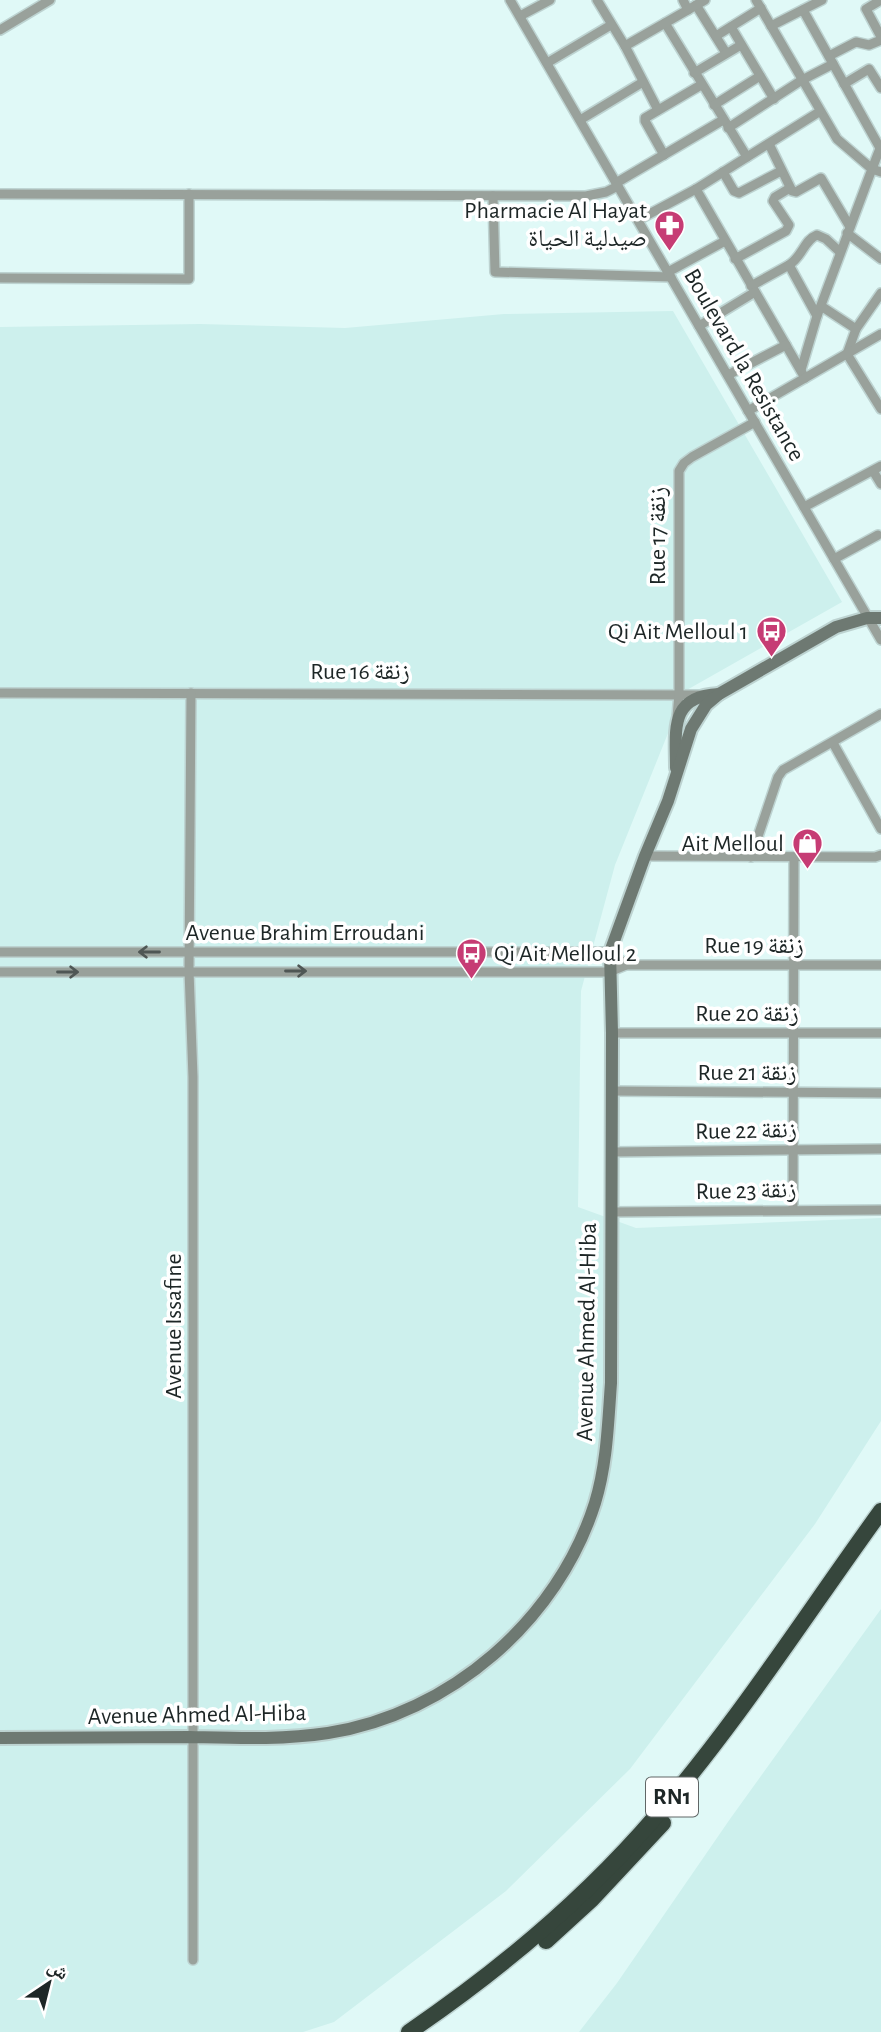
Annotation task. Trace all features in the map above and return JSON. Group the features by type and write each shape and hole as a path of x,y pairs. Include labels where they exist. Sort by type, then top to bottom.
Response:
{"highway":[{"name":"RN1","path":"409,2032 521,1950 588,1887 654,1818 707,1753 881,1511"},
{"name":"RN1","path":"428,2032 531,1954 593,1899 639,1852 727,1743 881,1528"}],"street":[{"path":"0,30 50,0"},
{"name":"Boulevard la Resistance","path":"510,0 881,640"},
{"path":"520,16 550,0"},
{"path":"597,0 625,46 658,110"},
{"path":"683,0 716,36 726,53"},
{"path":"625,46 705,0"},
{"path":"771,26 822,0"},
{"path":"0,194 586,196 606,192 664,155 774,99 856,42 869,45 881,38 866,8 869,3 881,0"},
{"path":"716,36 758,4 819,112 841,144 876,171"},
{"path":"803,10 881,147 876,171 848,230 817,316 803,374"},
{"path":"664,23 747,157"},
{"path":"547,63 611,25"},
{"path":"731,27 774,99"},
{"path":"694,73 741,45"},
{"path":"844,84 869,69 881,88"},
{"path":"714,105 760,76"},
{"path":"580,120 643,82"},
{"path":"664,155 645,119 646,116 701,85"},
{"path":"638,220 696,189 819,112"},
{"path":"769,144 790,188 796,192 821,178 848,230 881,259"},
{"path":"723,172 734,191 739,193 781,171"},
{"path":"735,259 786,231 789,225 773,201 790,188"},
{"path":"696,189 803,374"},
{"path":"0,278 189,279 189,194"},
{"path":"493,196 495,272 669,274 725,241"},
{"path":"699,326 799,258 814,236 826,239 839,253"},
{"path":"789,265 817,316"},
{"path":"847,354 856,329 881,293"},
{"path":"821,306 856,329"},
{"path":"748,411 803,374 847,354 881,334"},
{"path":"728,375 786,345"},
{"path":"847,354 881,410"},
{"name":"Rue 17 زنقة","path":"682,699 679,471 692,457 755,422"},
{"path":"804,507 877,468 881,484"},
{"path":"834,559 880,537"},
{"path":"867,618 881,606"},
{"path":"867,618 881,618"},
{"name":"Avenue Ahmed Al-Hiba","path":"0,1738 265,1738 330,1733 359,1726 433,1697 482,1664 513,1637 542,1602 576,1548 595,1502 603,1469 611,1383 610,952 668,801 691,729 706,705 719,694 836,627 867,618"},
{"name":"Rue 16 زنقة","path":"0,693 682,699"},
{"name":"Avenue Issafine","path":"191,693 193,1960"},
{"path":"682,699 719,694"},
{"path":"676,776 676,727 682,699"},
{"path":"682,699 691,729"},
{"path":"751,856 778,777 790,765 881,714"},
{"path":"833,743 881,829"},
{"path":"645,856 794,858 881,855"},
{"path":"793,1209 794,858"},
{"path":"1,952 2,972"},
{"name":"Avenue Brahim Erroudani","path":"1,952 610,952"},
{"path":"492,952 493,971"},
{"path":"610,952 626,965"},
{"name":"Rue 19 زنقة","path":"610,972 626,965 881,965"},
{"name":"Avenue Brahim Erroudani","path":"2,972 610,972"},
{"name":"Rue 20 زنقة","path":"612,1033 881,1033"},
{"name":"Rue 21 زنقة","path":"612,1091 881,1093"},
{"name":"Rue 22 زنقة","path":"612,1152 881,1149"},
{"name":"Rue 23 زنقة","path":"611,1212 881,1210"}],"shaded area":[{"path":"673,311 842,602 685,691 615,865 581,991 578,1207 636,1228 881,1218 881,1421 815,1524 630,1769 506,1891 334,2022 303,2032 0,2032 0,327 200,324 345,328 504,314"},
{"path":"881,1609 881,2032 579,2032 617,1983 730,1819"}],"place":[{"name":"Pharmacie Al Hayat صيدلية الحياة","path":"670,252"},
{"name":"Qi Ait Melloul 1","path":"771,659"},
{"name":"Ait Melloul","path":"807,871"},
{"name":"Qi Ait Melloul 2","path":"471,981"}]}
